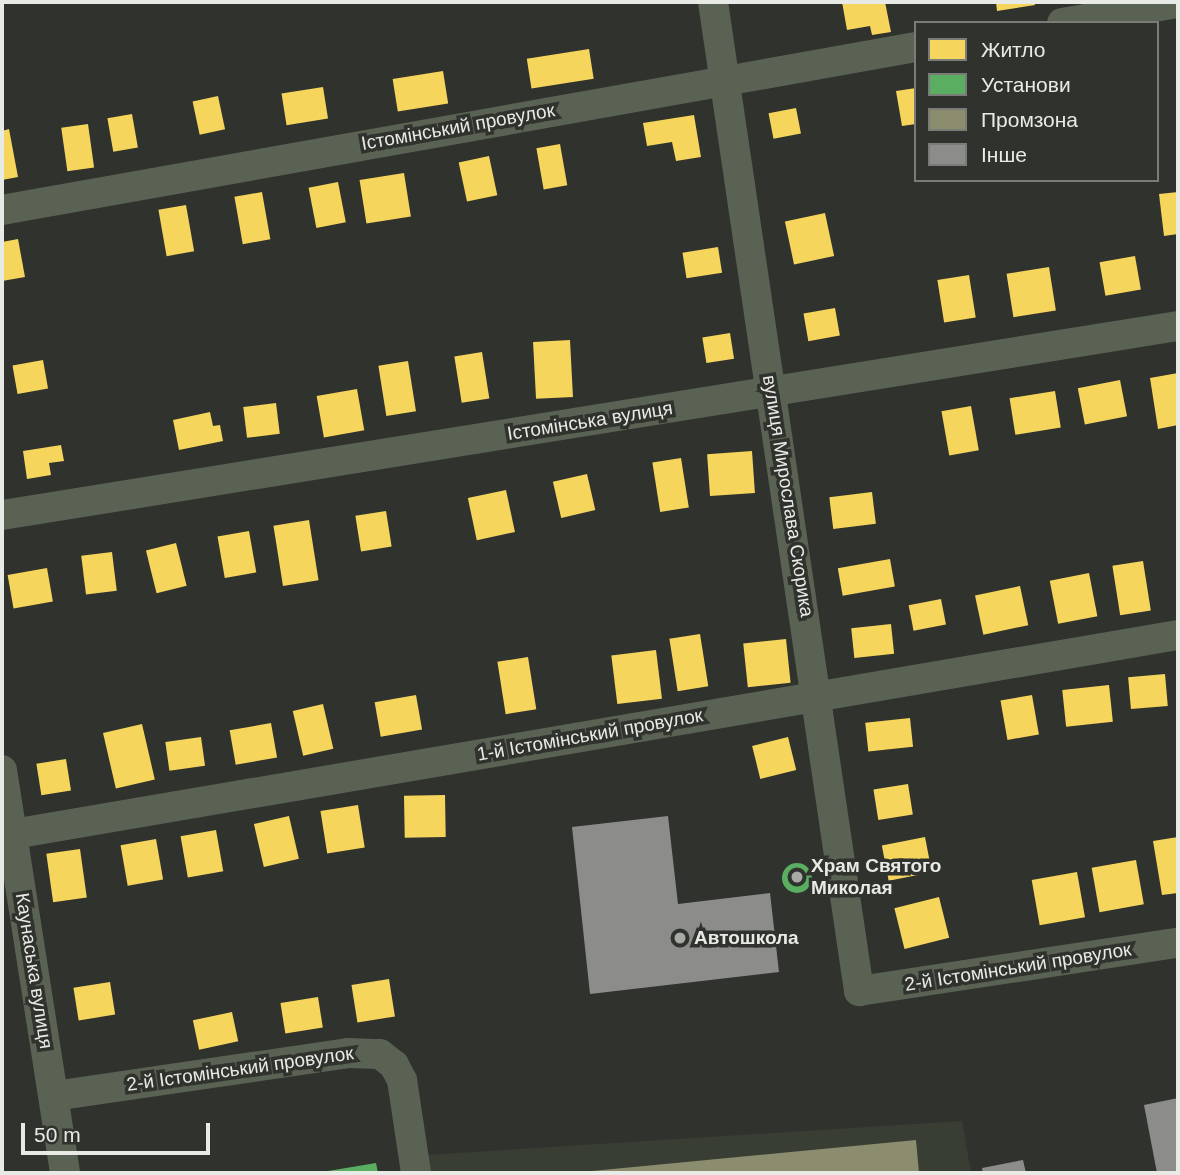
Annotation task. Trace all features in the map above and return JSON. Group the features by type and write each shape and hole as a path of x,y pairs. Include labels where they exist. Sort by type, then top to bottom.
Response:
{"street":[{"name":"вулиця Мирослава Скорика","path":"713,2 818,695 859,992"},
{"path":"1074,21 1178,4"},
{"name":"Істомінський провулок","path":"2,210 725,78 914,47"},
{"name":"Істомінська вулиця","path":"2,514 1178,326"},
{"name":"1-й Істомінський провулок","path":"7,835 1178,635"},
{"name":"Каунаська вулиця","path":"2,769 7,835 54,1096 65,1173"},
{"name":"2-й Істомінський провулок","path":"859,992 1178,943"},
{"name":"2-й Істомінський провулок","path":"54,1096 348,1052 380,1054 394,1065 402,1080 416,1173"}],"shaded area":[{"path":"962,1121 971,1173 428,1173 426,1155"}],"building: Житло":[{"path":"842,2 885,2 891,32 872,35 870,26 847,30"},
{"path":"996,2 1034,2 1035,5 997,11"},
{"path":"589,49 594,79 531,88 527,59"},
{"path":"443,71 448,104 398,112 393,79"},
{"path":"323,87 328,119 287,125 282,94"},
{"path":"914,88 914,124 902,126 896,91"},
{"path":"218,96 225,129 200,135 193,101"},
{"path":"796,108 801,134 773,139 769,113"},
{"path":"132,114 138,147 113,152 107,118"},
{"path":"694,115 701,157 676,161 672,142 647,146 643,123"},
{"path":"88,124 94,168 67,171 61,128"},
{"path":"9,129 18,177 2,180 2,131"},
{"path":"560,144 567,185 544,190 536,148"},
{"path":"489,156 497,195 467,202 459,162"},
{"path":"404,173 411,216 366,223 360,180"},
{"path":"338,182 346,222 316,228 309,188"},
{"path":"262,192 270,239 243,244 234,197"},
{"path":"1178,192 1178,234 1164,236 1159,194"},
{"path":"186,205 194,251 167,256 158,210"},
{"path":"825,213 834,256 794,265 785,222"},
{"path":"18,239 25,277 2,281 2,242"},
{"path":"718,247 722,273 687,278 682,253"},
{"path":"1135,256 1141,289 1105,296 1100,262"},
{"path":"1049,267 1056,310 1013,317 1007,274"},
{"path":"969,275 976,317 944,322 937,280"},
{"path":"835,308 840,336 808,341 803,314"},
{"path":"730,333 734,359 706,363 702,337"},
{"path":"570,340 573,397 536,399 533,342"},
{"path":"482,352 489,398 462,403 454,356"},
{"path":"43,360 48,389 18,394 12,365"},
{"path":"408,361 416,411 386,416 378,366"},
{"path":"1178,373 1178,425 1158,429 1150,378"},
{"path":"1120,380 1127,416 1085,425 1078,388"},
{"path":"357,389 364,430 324,437 317,396"},
{"path":"1055,391 1061,428 1015,435 1010,398"},
{"path":"276,403 280,434 247,438 243,407"},
{"path":"971,406 979,450 949,456 941,411"},
{"path":"210,412 213,426 220,425 223,441 179,450 173,420"},
{"path":"61,445 64,461 49,463 51,475 27,479 23,451"},
{"path":"752,451 755,493 710,496 707,454"},
{"path":"681,458 689,507 660,512 652,463"},
{"path":"587,474 595,510 561,518 553,482"},
{"path":"506,490 515,532 477,540 468,498"},
{"path":"872,492 876,524 833,529 829,497"},
{"path":"386,511 392,547 361,551 355,516"},
{"path":"309,520 319,580 283,586 273,526"},
{"path":"249,531 256,572 225,578 217,537"},
{"path":"176,543 187,586 157,593 146,550"},
{"path":"112,552 117,591 86,594 81,556"},
{"path":"890,559 895,587 843,596 838,568"},
{"path":"1143,561 1151,610 1120,615 1112,566"},
{"path":"47,568 53,601 14,608 8,575"},
{"path":"1089,573 1097,616 1058,624 1050,581"},
{"path":"1020,586 1028,625 983,635 975,596"},
{"path":"941,599 946,625 914,631 909,605"},
{"path":"891,624 894,654 854,658 851,628"},
{"path":"700,634 708,686 678,691 669,639"},
{"path":"786,639 791,683 748,687 743,643"},
{"path":"656,650 662,699 617,704 611,655"},
{"path":"528,657 536,709 506,714 497,662"},
{"path":"1165,674 1168,706 1131,709 1128,677"},
{"path":"1109,685 1113,722 1066,727 1062,690"},
{"path":"416,695 422,729 381,737 375,702"},
{"path":"1032,695 1039,734 1007,740 1000,701"},
{"path":"323,704 333,749 303,756 293,711"},
{"path":"910,718 913,747 868,752 865,723"},
{"path":"271,723 277,757 236,765 230,730"},
{"path":"142,724 155,780 116,789 103,733"},
{"path":"201,737 205,766 169,771 165,742"},
{"path":"788,737 796,770 760,779 752,746"},
{"path":"66,759 71,791 41,795 36,764"},
{"path":"908,784 913,815 878,820 873,789"},
{"path":"445,795 446,837 405,838 404,796"},
{"path":"358,805 365,847 327,853 320,811"},
{"path":"289,816 299,859 264,867 254,824"},
{"path":"216,830 223,871 188,878 181,836"},
{"path":"925,837 932,872 889,881 882,845"},
{"path":"1178,837 1178,893 1162,895 1153,841"},
{"path":"156,839 163,879 128,886 121,845"},
{"path":"80,849 87,898 53,902 46,854"},
{"path":"1136,860 1144,904 1099,912 1092,868"},
{"path":"1077,872 1085,917 1040,925 1032,880"},
{"path":"939,897 949,938 905,949 894,908"},
{"path":"389,979 395,1017 357,1022 351,985"},
{"path":"110,982 115,1015 79,1020 73,988"},
{"path":"318,997 323,1028 285,1034 280,1003"},
{"path":"232,1012 238,1041 199,1050 193,1020"}],"building: Установи":[{"name":"Храм Святого Миколая","path":"797,863 808,867 812,878 808,889 797,893 786,889 782,878 786,867"},
{"path":"376,1163 378,1173 322,1173 322,1172"}],"building: Промзона":[{"path":"916,1140 919,1173 592,1173 592,1171"}],"building: Інше":[{"name":"Автошкола","path":"668,816 678,904 770,893 779,972 590,994 572,827"},
{"path":"1178,1098 1178,1173 1157,1173 1144,1105"},
{"path":"1023,1160 1026,1173 983,1173 982,1168"}],"place":[{"name":"Храм Святого Миколая","path":"797,877"},
{"name":"Автошкола","path":"680,938"}]}
